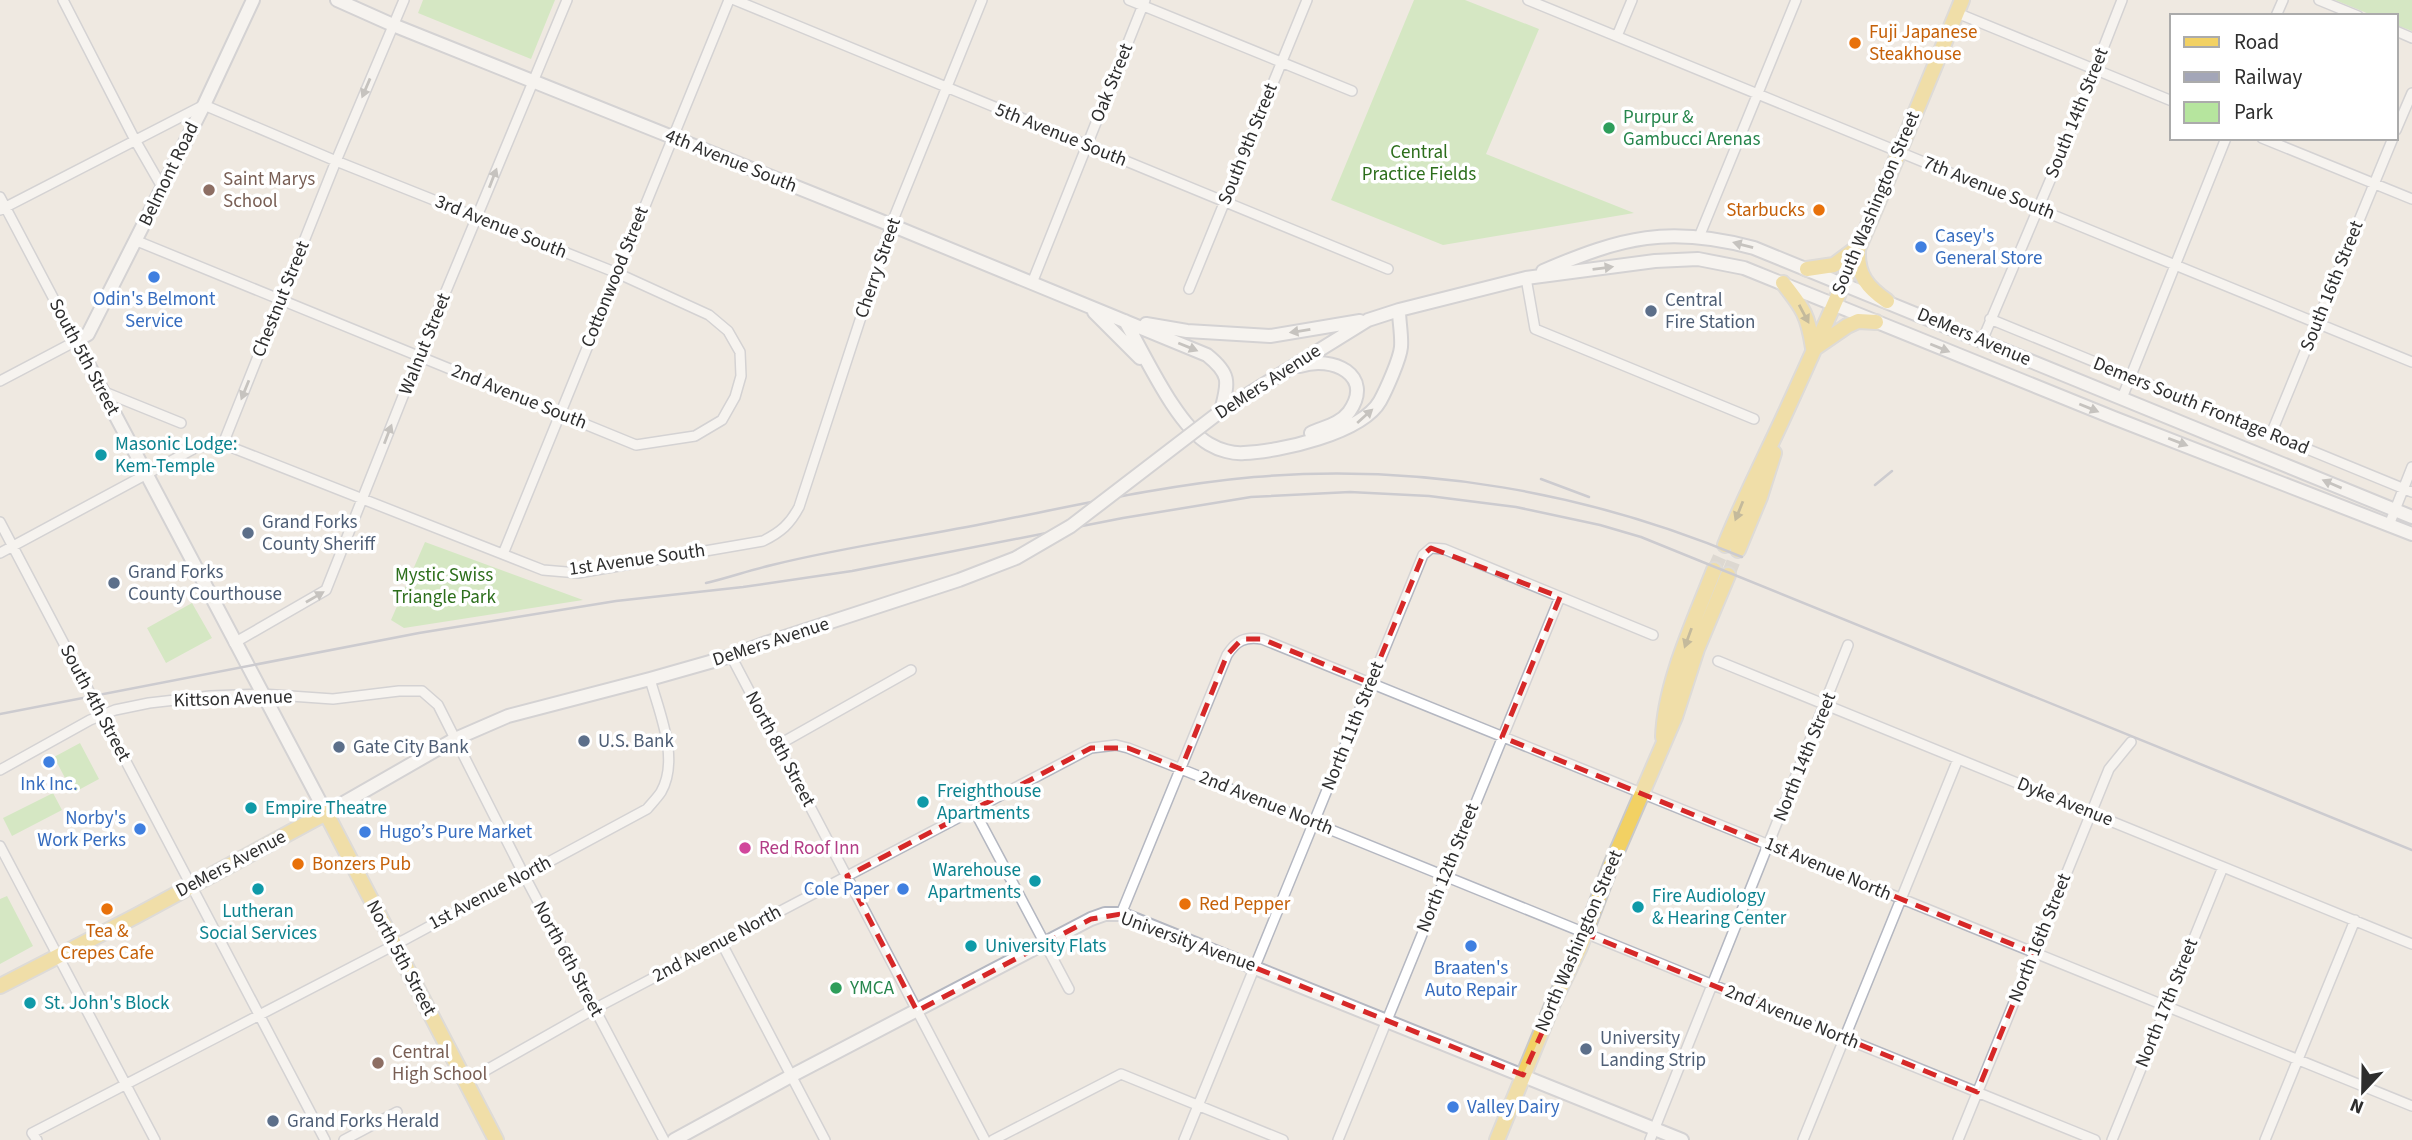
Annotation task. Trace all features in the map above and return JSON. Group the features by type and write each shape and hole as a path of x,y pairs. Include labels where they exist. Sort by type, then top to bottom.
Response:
{"main road":[{"name":"Belmont Road","path":"76,341 89,334 204,105 253,0"},
{"name":"4th Avenue South","path":"337,0 1125,321"},
{"name":"South Washington Street","path":"1731,548 1760,497 1789,405 1959,7"},
{"name":"DeMers Avenue","path":"1526,278 1581,255 1630,240 1665,235 1699,237 1754,248 2412,517"},
{"path":"1630,240 1634,264"},
{"path":"1807,269 1834,265 1858,246"},
{"path":"1858,246 1859,272 1872,290 1887,301"},
{"name":"DeMers Avenue","path":"0,986 326,813 455,739 508,716 731,656 959,580 1016,558 1071,526 1221,411 1368,320 1526,278 1678,259 1721,262 1744,268 2114,418 2412,534"},
{"path":"1783,283 1805,311 1810,323 1813,349 1858,321 1876,322"},
{"path":"1087,306 1130,347 1161,383"},
{"path":"1125,321 1182,418 1208,443 1227,451 1244,453 1280,448 1337,433 1359,423 1379,403 1401,351 1399,310"},
{"path":"1125,321 1187,331 1270,336 1368,320"},
{"path":"1125,321 1207,355 1222,367 1227,379 1221,411"},
{"name":"South 5th Street","path":"76,341 326,813"},
{"path":"1280,448 1339,421 1349,411 1355,397 1355,384 1350,373 1336,363 1309,363 1286,370"},
{"path":"2114,418 2122,398"},
{"name":"North Washington Street","path":"1497,1140 1675,717 1721,573"},
{"name":"North 5th Street","path":"326,813 496,1140"},
{"name":"University Avenue","path":"674,1140 1045,943 1105,914 1121,914 1255,966 1524,1075 1652,1134 1682,1140"}],"street":[{"path":"62,0 162,187"},
{"name":"Chestnut Street","path":"223,444 336,161 404,0"},
{"name":"Walnut Street","path":"234,643 326,590 566,0"},
{"name":"Cottonwood Street","path":"503,554 729,0"},
{"name":"5th Avenue South","path":"735,0 1388,269"},
{"name":"Cherry Street","path":"778,534 789,525 799,507 891,225 982,0"},
{"path":"1129,0 1144,3 1352,91"},
{"name":"South 9th Street","path":"1189,289 1307,0"},
{"name":"7th Avenue South","path":"1528,0 2412,362"},
{"path":"1617,36 1632,0"},
{"path":"1699,237 1796,0"},
{"name":"South 14th Street","path":"1982,341 2122,0"},
{"path":"2319,0 2353,14"},
{"name":"Oak Street","path":"1032,283 1144,3"},
{"path":"1959,7 2095,70 2170,100"},
{"path":"2398,126 2412,93"},
{"path":"3,208 204,105"},
{"name":"3rd Avenue South","path":"204,105 336,161 617,273 709,315 728,331 740,352 741,376 735,397"},
{"path":"2122,398 2225,140"},
{"path":"2267,140 2412,200"},
{"name":"South 16th Street","path":"2270,434 2392,140"},
{"name":"South 5th Street","path":"0,197 3,208 76,341"},
{"name":"2nd Avenue South","path":"136,241 636,445 695,436 722,420 735,397"},
{"path":"1526,278 1535,329 1754,419"},
{"name":"Demers South Frontage Road","path":"1990,319 2408,490"},
{"path":"0,381 76,341"},
{"path":"102,391 181,423"},
{"path":"0,554 197,447 223,444"},
{"name":"1st Avenue South","path":"223,444 543,569 578,573 763,541 778,534"},
{"path":"2389,525 2408,490 2412,467"},
{"name":"South 4th Street","path":"0,522 325,1140"},
{"name":"North 11th Street","path":"1184,1140 1423,555 1431,548 1444,549 1560,597"},
{"path":"1560,597 1653,635"},
{"name":"North 12th Street","path":"1338,1140 1560,597"},
{"name":"1st Avenue North","path":"1181,769 1227,655 1242,639 1262,639 2412,1106"},
{"name":"North 14th Street","path":"1652,1134 1848,645"},
{"name":"North 8th Street","path":"731,656 985,1140"},
{"name":"Dyke Avenue","path":"1718,662 2412,944"},
{"path":"778,745 911,670"},
{"name":"1st Avenue North","path":"37,1140 32,1133 394,945 647,809 662,790 668,769 668,746 650,679"},
{"name":"Kittson Avenue","path":"0,770 101,715 174,699 262,694 333,699 422,691 438,705 455,739"},
{"name":"North 6th Street","path":"455,739 664,1140"},
{"name":"North 16th Street","path":"1958,1140 2109,769 2131,742"},
{"name":"2nd Avenue North","path":"467,1081 594,1009 721,942 1091,748 1104,746 1128,748 1181,769 2095,1140"},
{"path":"1803,1140 1958,759"},
{"path":"1121,914 1181,769"},
{"path":"974,810 1069,989"},
{"path":"0,846 155,1140"},
{"name":"North 17th Street","path":"2112,1140 2223,867"},
{"path":"2265,1140 2355,920"},
{"path":"721,942 825,1140"},
{"path":"993,1140 1121,1074 1283,1140"},
{"path":"344,1140 397,1112"}],"highlighted area":[{"path":"1431,548 1560,597 1502,737 2034,953 1977,1092 1586,934 1523,1075 1121,914 1091,919 917,1011 847,876 1091,748 1128,748 1181,769 1227,655 1242,639 1262,639 1370,683 1423,555"}],"green space":[{"path":"423,0 555,0 531,59 418,13"},
{"name":"Central Practice Fields","path":"1414,0 1465,0 1539,29 1486,154 1634,213 1443,245 1331,200"},
{"path":"2335,0 2412,0 2412,31 2398,26 2398,14 2369,14"},
{"name":"Mystic Swiss Triangle Park","path":"425,542 583,600 404,628 391,620"},
{"path":"192,603 212,638 166,663 147,628"},
{"path":"80,743 99,779 73,793 54,757"},
{"path":"53,793 62,810 12,836 3,818"},
{"path":"7,896 33,946 0,964 0,899"}],"tunnel":[{"path":"1714,570 1725,545"},
{"path":"1728,575 1738,550"}],"railway":[{"path":"1875,485 1892,471"},
{"path":"706,583 826,553 1122,496 1254,477 1317,474 1379,474 1441,479 1564,499 1683,534 1742,557"},
{"path":"1541,479 1589,497"},
{"path":"0,714 419,633 616,601 743,587 852,571 1123,518 1251,497 1350,492 1429,496 1516,507 1600,525 1641,537 2412,850"}],"place":[{"name":"Fuji Japanese Steakhouse","path":"1855,43"},
{"name":"Purpur & Gambucci Arenas","path":"1609,128"},
{"name":"Saint Marys School","path":"209,190"},
{"name":"Starbucks","path":"1819,210"},
{"name":"Casey's General Store","path":"1921,247"},
{"name":"Odin's Belmont Service","path":"154,277"},
{"name":"Central Fire Station","path":"1651,311"},
{"name":"Masonic Lodge: Kem-Temple","path":"101,455"},
{"name":"Grand Forks County Sheriff","path":"248,533"},
{"name":"Grand Forks County Courthouse","path":"114,583"},
{"name":"U.S. Bank","path":"584,741"},
{"name":"Gate City Bank","path":"339,747"},
{"name":"Ink Inc.","path":"49,762"},
{"name":"Freighthouse Apartments","path":"923,802"},
{"name":"Empire Theatre","path":"251,808"},
{"name":"Norby's Work Perks","path":"140,829"},
{"name":"Hugo’s Pure Market","path":"365,832"},
{"name":"Red Roof Inn","path":"745,848"},
{"name":"Bonzers Pub","path":"298,864"},
{"name":"Warehouse Apartments","path":"1035,881"},
{"name":"Lutheran Social Services","path":"258,889"},
{"name":"Cole Paper","path":"903,889"},
{"name":"Red Pepper","path":"1185,904"},
{"name":"Fire Audiology & Hearing Center","path":"1638,907"},
{"name":"Tea & Crepes Cafe","path":"107,909"},
{"name":"University Flats","path":"971,946"},
{"name":"Braaten's Auto Repair","path":"1471,946"},
{"name":"YMCA","path":"836,988"},
{"name":"St. John's Block","path":"30,1003"},
{"name":"University Landing Strip","path":"1586,1049"},
{"name":"Central High School","path":"378,1063"},
{"name":"Valley Dairy","path":"1453,1107"},
{"name":"Grand Forks Herald","path":"273,1121"}]}
